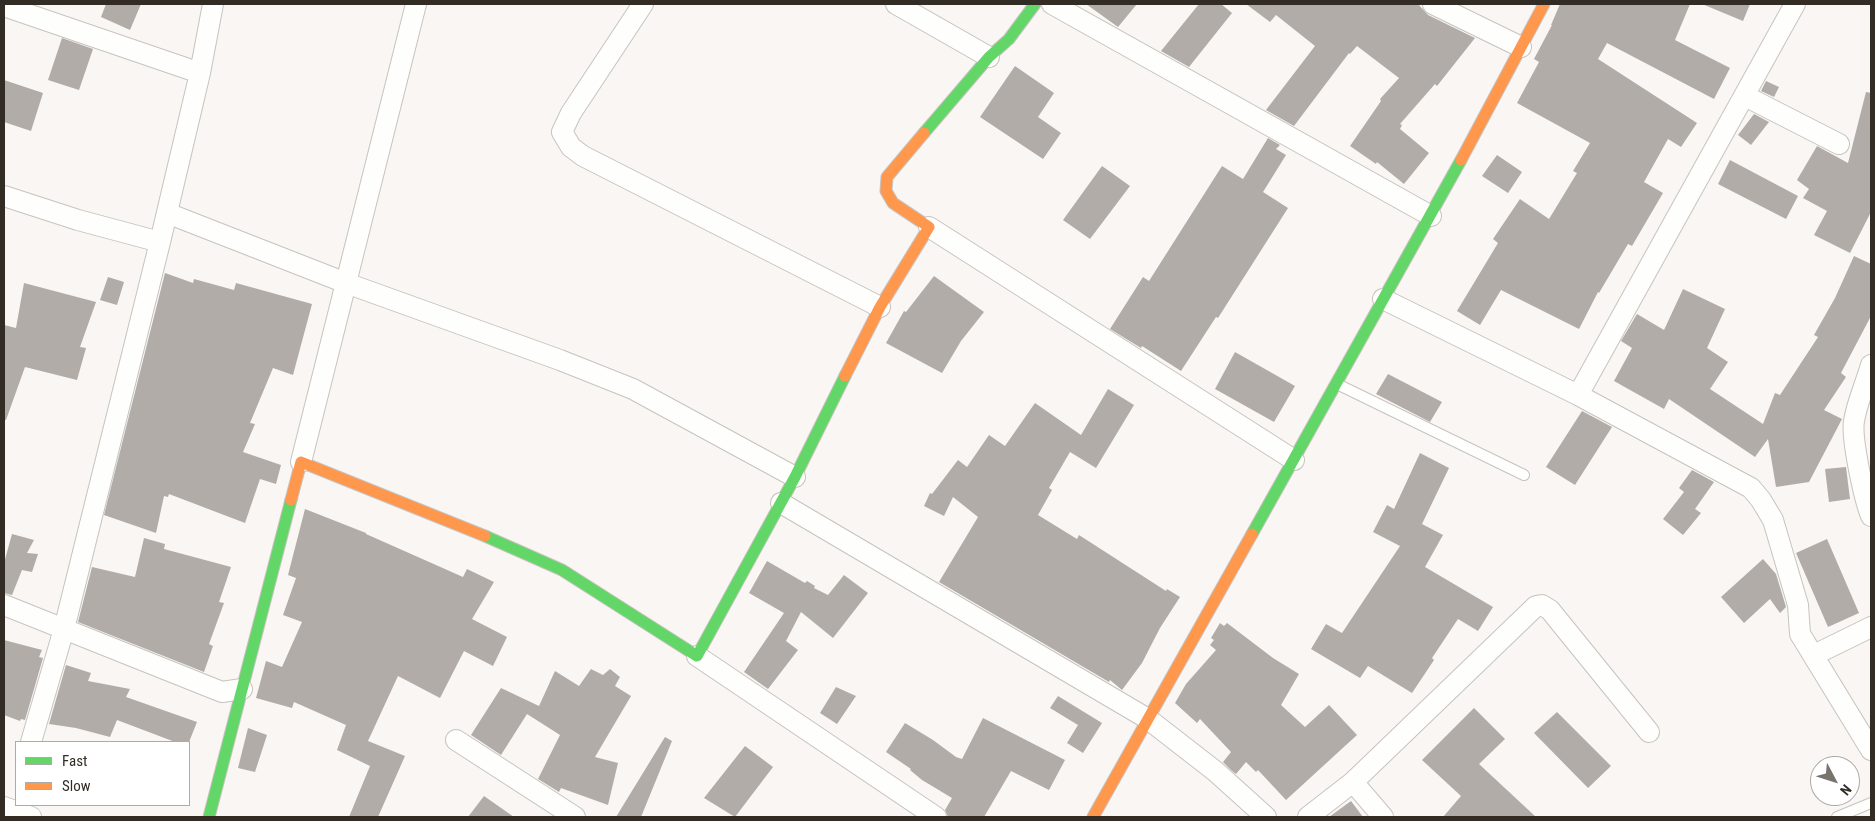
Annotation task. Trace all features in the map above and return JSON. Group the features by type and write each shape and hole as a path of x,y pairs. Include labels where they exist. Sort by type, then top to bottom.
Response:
{"street":[{"path":"32,741 64,629 160,242 200,73 213,4"},
{"path":"209,817 301,462 416,4"},
{"path":"643,4 571,113 562,132 571,147 583,156 880,307"},
{"path":"896,4 989,57"},
{"path":"1035,4 1017,32 989,57 887,177 886,192 893,203 929,227 1294,460"},
{"path":"1052,4 1431,216"},
{"path":"1433,4 1521,47"},
{"path":"1093,817 1431,216 1544,4"},
{"path":"1578,395 1795,4"},
{"path":"4,6 200,73"},
{"path":"1745,96 1839,144"},
{"path":"4,196 78,220 160,242"},
{"path":"167,213 346,283 560,360 633,389 795,477"},
{"path":"697,656 795,477 880,307 929,227"},
{"path":"1383,300 1578,395 1751,488 1773,520 1798,605 1800,634 1871,750"},
{"path":"1871,365 1854,421 1853,434 1871,516"},
{"path":"301,462 498,541 562,570 697,656 936,817"},
{"path":"781,503 1148,719 1215,770 1266,817"},
{"path":"4,605 222,692 242,689"},
{"path":"1308,817 1353,782 1536,606 1542,605 1550,610 1648,732"},
{"path":"1814,655 1871,627"},
{"path":"456,740 566,815"},
{"path":"1353,782 1383,817"},
{"path":"11,804 31,817"}],"lane":[{"path":"1336,384 1524,475"},
{"path":"1837,817 1871,803"}],"building":[{"path":"106,4 141,4 130,30 101,17"},
{"path":"1086,4 1137,4 1118,27"},
{"path":"1199,4 1221,4 1232,13 1189,67 1161,51"},
{"path":"1246,4 1418,4 1428,15 1475,38 1437,86 1435,84 1400,124 1402,125 1400,129 1429,153 1404,184 1377,162 1376,164 1350,146 1381,101 1380,99 1399,78 1357,46 1349,53 1294,126 1266,110 1315,46 1276,15 1270,22"},
{"path":"1560,4 1690,4 1675,40 1730,68 1714,99 1607,43 1598,59 1697,123 1681,147 1668,139 1644,182 1663,193 1632,246 1628,244 1598,292 1579,329 1501,290 1480,325 1457,311 1498,243 1493,239 1520,199 1549,219 1577,173 1573,171 1590,143 1517,103 1539,62 1534,59 1552,25"},
{"path":"1702,4 1750,4 1743,21"},
{"path":"62,38 93,49 79,90 48,80"},
{"path":"1015,66 1054,93 1038,117 1061,133 1043,159 980,117"},
{"path":"4,80 43,93 31,131 4,122"},
{"path":"1766,81 1779,87 1774,97 1761,91"},
{"path":"1866,92 1871,93 1871,212 1850,253 1814,235 1827,211 1803,198 1809,189 1797,180 1817,146 1848,163"},
{"path":"1754,114 1769,122 1751,145 1738,135"},
{"path":"1268,138 1280,145 1276,149 1286,155 1263,192 1288,208 1218,318 1216,317 1181,371 1142,346 1141,348 1110,329 1143,277 1149,281 1222,166 1243,179"},
{"path":"1497,155 1522,172 1508,193 1482,176"},
{"path":"1730,160 1798,196 1786,219 1718,184"},
{"path":"1102,166 1130,186 1090,239 1063,220"},
{"path":"1854,256 1871,264 1871,316 1841,373 1846,377 1824,410 1842,419 1809,482 1776,487 1768,439 1755,457 1669,399 1664,409 1614,381 1632,348 1621,341 1637,314 1664,330 1683,289 1725,309 1707,348 1728,362 1710,389 1763,424 1775,393 1780,395 1818,337 1814,335 1835,298"},
{"path":"165,273 193,283 194,279 234,290 236,283 312,304 293,375 273,368 250,423 255,424 243,452 281,465 276,484 260,479 245,523 169,494 168,497 164,496 156,533 104,515"},
{"path":"934,276 984,312 961,341 942,373 886,343 904,311 906,312"},
{"path":"108,277 124,282 117,305 100,300"},
{"path":"24,283 96,302 80,347 86,348 77,380 25,367 6,420 4,420 4,325 16,328"},
{"path":"1235,352 1295,386 1274,422 1215,389"},
{"path":"1388,374 1442,402 1430,422 1376,394"},
{"path":"1108,389 1134,405 1096,468 1070,452 1049,488 1052,490 1038,515 1077,539 1079,535 1166,591 1167,589 1180,597 1160,628 1142,663 1122,690 1110,680 1109,682 939,582 978,517 953,497 944,516 924,506 930,493 932,494 958,460 967,467 989,435 1005,446 1035,403 1081,435"},
{"path":"1582,411 1612,427 1575,485 1546,467"},
{"path":"1420,453 1449,468 1422,524 1443,535 1425,567 1493,607 1478,631 1458,619 1412,693 1368,666 1360,678 1311,649 1326,624 1342,633 1400,546 1373,532 1387,505 1394,509"},
{"path":"1846,467 1850,499 1829,502 1825,469"},
{"path":"1692,470 1714,482 1695,509 1701,513 1683,535 1663,519 1684,492 1679,488"},
{"path":"305,509 366,533 463,577 467,569 494,582 472,619 507,637 493,666 464,651 440,698 398,676 368,741 405,756 378,817 349,817 370,766 337,750 346,725 294,702 292,708 256,698 266,661 282,667 302,622 283,615 296,578 288,575"},
{"path":"12,534 34,540 27,553 38,554 32,572 22,570 12,595 4,593 4,563"},
{"path":"144,538 165,544 164,549 231,567 219,602 224,603 209,644 213,646 204,672 78,622 92,567 135,577"},
{"path":"1827,539 1859,613 1828,627 1796,553"},
{"path":"1763,559 1776,574 1786,607 1780,613 1770,599 1744,623 1721,597"},
{"path":"767,561 805,583 807,581 815,586 814,588 828,595 844,575 868,593 833,638 801,612 786,641 798,650 768,689 744,672 784,613 749,593"},
{"path":"1220,623 1224,626 1227,623 1273,658 1299,674 1281,705 1305,727 1329,705 1357,735 1286,800 1258,770 1256,772 1246,762 1236,774 1232,771 1223,762 1231,752 1200,719 1197,723 1175,703 1186,684 1216,650 1210,645 1214,640 1211,638"},
{"path":"4,640 42,650 39,657 43,658 25,720 21,719 20,721 4,715"},
{"path":"66,665 91,673 88,681 130,689 126,697 197,722 189,741 172,741 117,720 110,737 76,728 49,724"},
{"path":"591,669 603,675 610,669 620,677 615,686 631,696 595,757 618,763 608,805 561,788 559,792 538,779 560,735 527,714 501,755 471,735 501,688 539,706 555,671 579,686"},
{"path":"836,687 856,696 837,724 820,713"},
{"path":"1058,696 1102,723 1083,753 1067,743 1078,725 1050,708"},
{"path":"1474,708 1505,739 1479,764 1536,817 1443,817 1461,796 1422,760"},
{"path":"1557,712 1611,766 1588,788 1534,733"},
{"path":"983,718 1065,760 1049,790 1011,771 984,817 948,817 945,810 952,798 922,780 911,769 886,752 905,723 956,757 962,759"},
{"path":"248,728 267,735 255,772 238,768"},
{"path":"665,737 672,741 641,817 616,817"},
{"path":"745,746 773,767 735,817 704,798"},
{"path":"484,796 514,817 468,817"},
{"path":"1351,801 1363,817 1329,817"}],"traffic: fast":[{"path":"924,133 989,57 1009,39 1035,4"},
{"path":"1252,534 1461,160"},
{"path":"485,536 562,570 697,656 795,477 845,376"},
{"path":"209,817 291,500"}],"traffic: slow":[{"path":"1461,160 1544,4"},
{"path":"845,376 880,307 929,227 893,203 886,191 887,177 924,133"},
{"path":"291,500 301,462 485,536"},
{"path":"1093,817 1252,534"}]}
